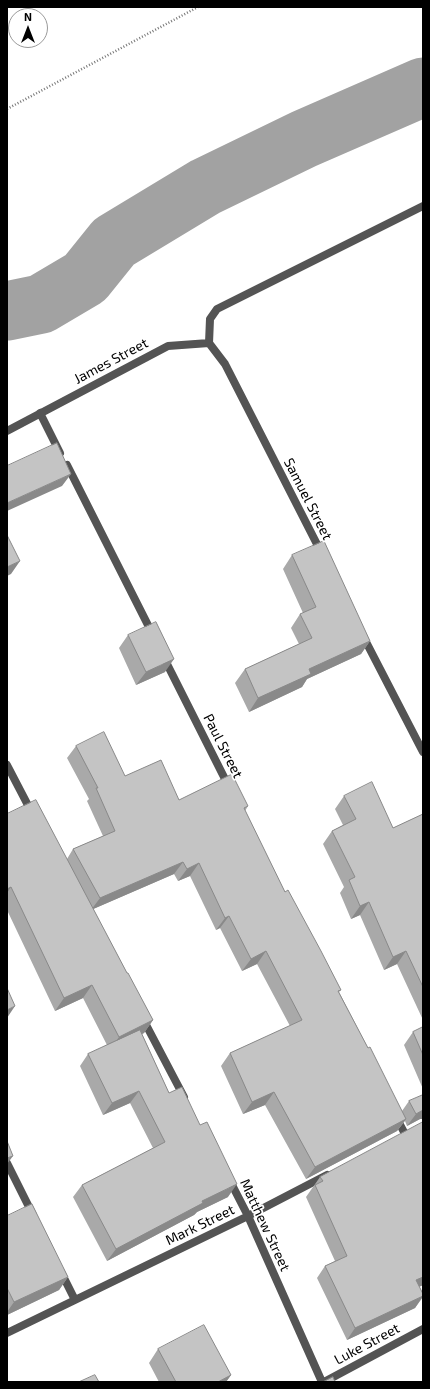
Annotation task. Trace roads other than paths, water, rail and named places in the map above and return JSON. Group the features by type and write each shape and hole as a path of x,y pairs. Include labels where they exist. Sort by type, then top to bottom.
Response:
{"street":[{"path":"209,343 210,319 217,309 423,206"},
{"name":"Samuel Street","path":"209,343 225,364 326,562"},
{"name":"James Street","path":"7,431 168,346 209,343"},
{"name":"Paul Street","path":"40,413 233,795"},
{"path":"358,625 423,752"},
{"path":"7,765 37,822"},
{"path":"139,1012 188,1103"},
{"path":"391,1106 405,1134"},
{"path":"7,1163 37,1225"},
{"name":"Mark Street","path":"7,1333 248,1216 337,1170"},
{"name":"Matthew Street","path":"226,1174 248,1216 323,1382"},
{"path":"58,1266 75,1300"},
{"name":"Luke Street","path":"323,1382 423,1329"}],"waterway":[{"path":"7,311 41,304 85,278 114,242 205,187 304,139 423,87"}]}
